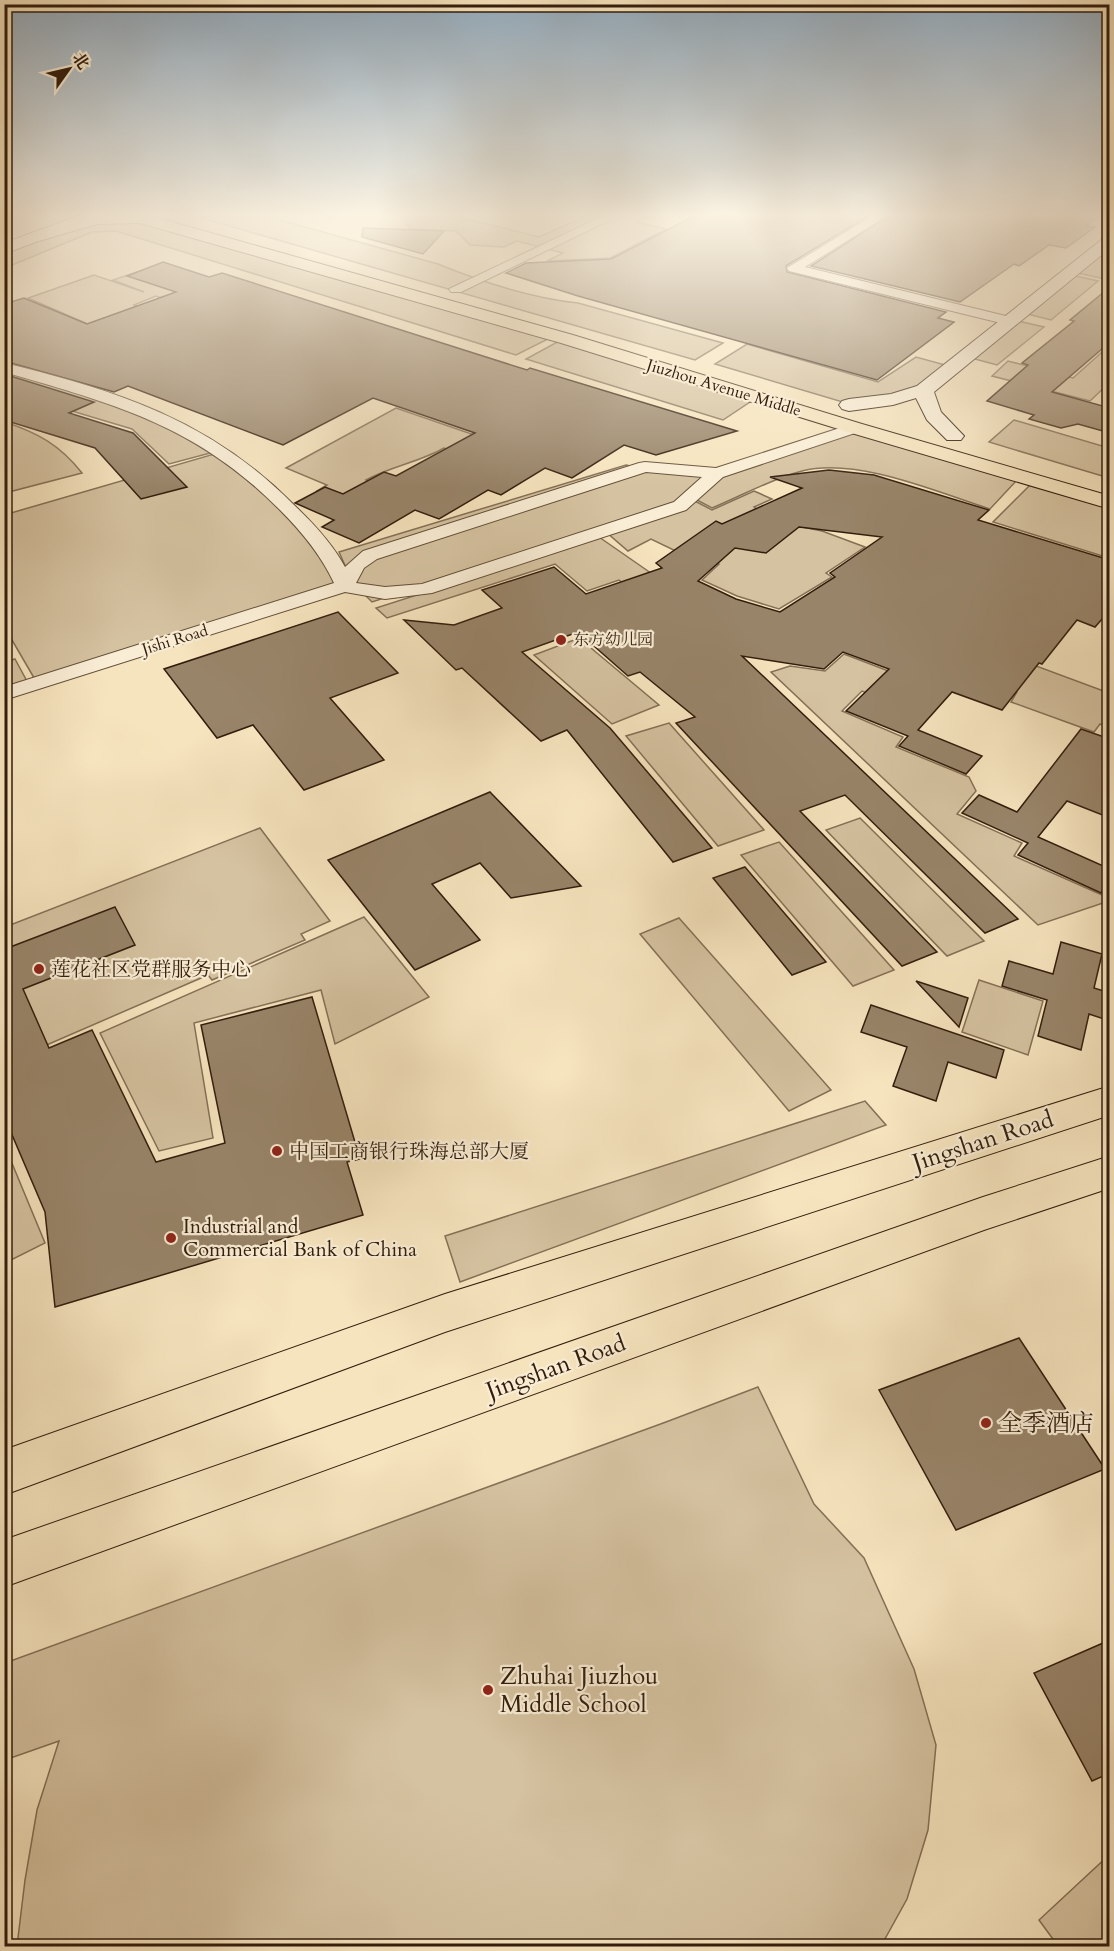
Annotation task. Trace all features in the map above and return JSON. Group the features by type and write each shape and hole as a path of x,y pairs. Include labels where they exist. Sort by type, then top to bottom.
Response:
{"main road":[{"name":"Jiuzhou Avenue Middle","path":"452,306 1110,503"},
{"name":"Jiuzhou Avenue Middle","path":"514,306 681,356"},
{"path":"891,417 844,404 893,399 924,390 1028,306"},
{"path":"912,423 962,438 937,420 926,404 924,390"},
{"name":"Jingshan Road","path":"4,1473 445,1313 1110,1101"},
{"name":"Jingshan Road","path":"4,1564 960,1222 1110,1172"}],"street":[{"path":"948,306 1009,321"},
{"path":"4,367 117,400 177,426 221,452 279,501 329,555 345,586"},
{"path":"345,586 358,561 370,555 645,467 717,473 855,428"},
{"path":"345,586 382,593 425,589 680,506 717,473"},
{"name":"Jishi Road","path":"4,694 345,586"}],"shaded area":[{"path":"46,306 137,306 170,320 122,339"},
{"path":"358,306 439,306 550,338 516,355"},
{"path":"507,306 589,306 723,343 695,360"},
{"path":"1032,306 1068,306 1051,320 1023,313"},
{"path":"1018,321 1044,327 997,365 971,358"},
{"path":"559,341 753,400 723,420 526,359"},
{"path":"747,344 878,382 916,357 949,366 920,388 889,397 846,403 715,364"},
{"path":"1109,346 1109,383 1090,401 992,376 1008,361 1073,378"},
{"path":"9,372 113,401 173,428 214,452 169,464 132,429 5,391 4,374"},
{"path":"396,408 486,439 461,454 444,448 366,480 384,487 353,507 317,491 327,485 286,468"},
{"path":"1014,420 1109,448 1109,478 989,442"},
{"path":"5,422 48,441 82,473 5,493"},
{"path":"856,432 1018,479 990,509 897,478 872,472 824,468 790,474 712,508 695,499 720,475"},
{"path":"221,452 272,493 345,586 37,683 5,628 4,515"},
{"path":"626,465 653,471 708,475 675,505 372,602 353,583 339,552"},
{"path":"1031,484 1109,507 1109,558 993,522"},
{"path":"754,491 772,499 754,507 773,521 822,531 865,547 826,573 832,577 779,609 737,596 702,580 719,564 682,554 651,539 628,551 606,532 693,500 712,510"},
{"path":"599,537 740,635 704,648 619,580 587,591 555,564 387,618 376,608"},
{"path":"907,618 1109,693 1109,728 1100,724 1094,732 1011,702 1017,692 883,643"},
{"path":"579,638 659,705 612,724 534,655"},
{"path":"844,654 946,693 927,715 862,691 842,711 903,737 896,747 969,777 976,791 957,814 1022,843 1014,856 1109,898 1109,901 1038,925 771,672 790,666 825,671"},
{"path":"15,659 28,683 5,691 5,662"},
{"path":"669,723 764,830 718,846 626,736"},
{"path":"860,818 984,941 947,956 826,830"},
{"path":"260,828 330,921 301,934 305,940 212,980 208,975 5,1063 5,927"},
{"path":"779,842 894,970 853,986 741,855"},
{"path":"364,917 429,997 335,1044 321,990 194,1023 213,1138 159,1151 100,1033"},
{"path":"679,918 831,1090 789,1111 640,934"},
{"path":"979,980 1043,1001 1028,1055 962,1032"},
{"path":"865,1101 886,1125 460,1282 445,1236"},
{"path":"4,1144 45,1243 5,1263 4,1263"},
{"name":"Zhuhai Jiuzhou Middle School","path":"758,1387 814,1504 864,1558 914,1669 936,1745 928,1830 907,1899 881,1946 17,1946 37,1810 59,1741 5,1760 5,1663"},
{"path":"1109,1855 1109,1946 1058,1946 1039,1920"}],"building":[{"path":"4,306 43,306 87,324 137,306 326,306 527,370 530,368 737,431 656,455 624,445 572,478 545,468 501,495 488,490 439,519 415,510 359,543 322,527 334,520 295,503 325,487 343,494 384,472 396,476 475,433 373,398 283,445 128,386 114,392 4,361"},
{"path":"614,306 922,306 946,312 938,318 954,322 877,380"},
{"path":"1087,306 1110,306 1110,342 1052,392 1110,408 1110,433 1078,424 1061,428 1029,419 1034,415 987,401 1028,365 1022,363 1074,321 1070,320"},
{"path":"4,374 94,402 69,413 133,433 187,487 141,499 95,448 4,420"},
{"path":"829,470 874,475 989,510 978,520 1110,560 1110,610 1095,627 1077,620 1002,710 952,692 918,730 982,756 966,774 899,746 908,736 846,711 889,669 843,652 824,669 742,656 1018,919 985,933 845,795 800,811 937,952 902,966 676,723 695,717 640,672 628,676 578,632 522,652 610,728 712,848 673,862 567,730 541,741 462,668 456,670 404,620 454,625 502,608 482,590 554,567 586,594 662,568 656,563 716,521 722,524 802,488 770,477","holes":["799,527 882,537 830,573 835,577 780,612 736,599 698,581 735,548 766,553"]},
{"path":"338,612 398,673 330,698 384,760 304,790 253,725 217,738 164,669"},
{"path":"1081,729 1110,739 1110,818 1067,801 1038,837 1110,869 1110,881 1101,893 1018,855 1028,843 962,813 979,795 1017,812"},
{"path":"490,792 581,886 511,898 480,863 432,884 480,940 415,970 328,860"},
{"path":"745,867 826,962 792,975 713,878"},
{"name":"中国工商银行珠海总部大厦","path":"115,907 135,945 23,989 49,1048 92,1030 156,1162 225,1143 201,1025 312,997 360,1159 347,1162 363,1215 55,1307 45,1212 4,1116 4,947 5,949"},
{"path":"1061,942 1102,954 1094,988 1110,993 1110,1021 1089,1014 1081,1050 1038,1036 1047,1000 1002,986 1009,961 1053,974"},
{"path":"916,981 968,998 959,1027"},
{"path":"871,1005 1004,1050 996,1078 948,1062 936,1101 893,1086 907,1047 861,1032"},
{"name":"全季酒店","path":"1019,1338 1105,1469 956,1530 879,1390"},
{"path":"1110,1640 1110,1773 1092,1781 1034,1673"}],"place":[{"name":"东方幼儿园","path":"561,640"},
{"name":"莲花社区党群服务中心","path":"39,969"},
{"name":"中国工商银行珠海总部大厦","path":"277,1151"},
{"name":"Industrial and Commercial Bank of China","path":"171,1238"},
{"name":"全季酒店","path":"986,1423"},
{"name":"Zhuhai Jiuzhou Middle School","path":"488,1690"}]}
